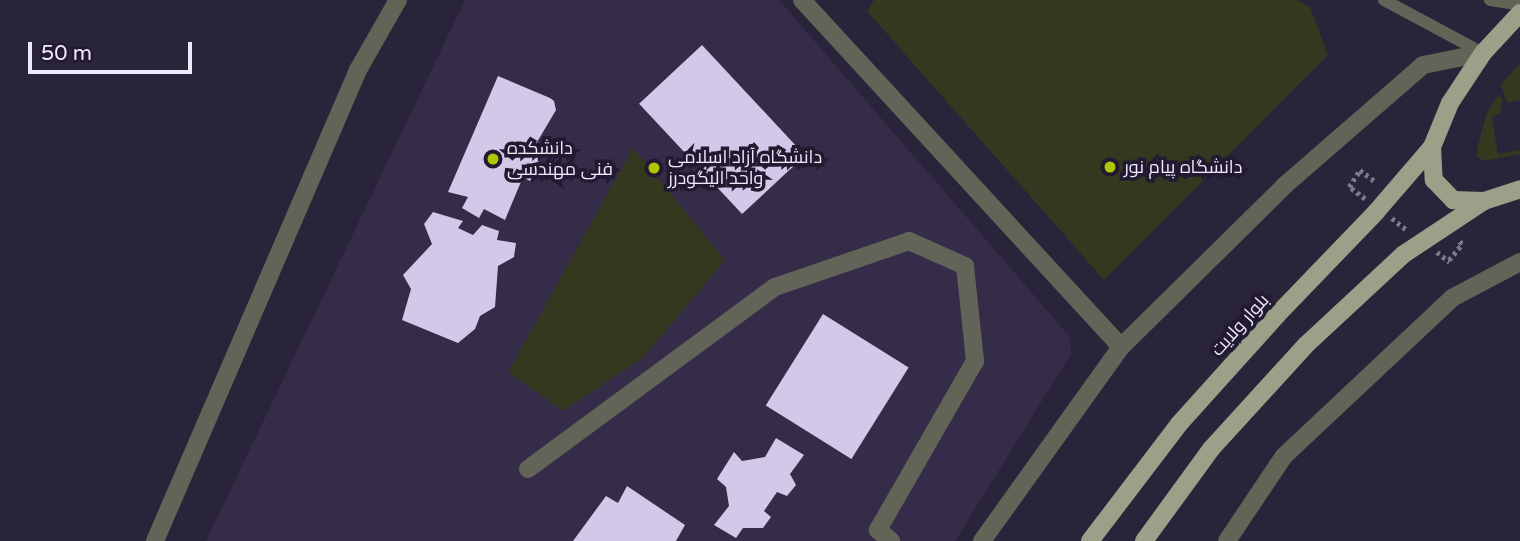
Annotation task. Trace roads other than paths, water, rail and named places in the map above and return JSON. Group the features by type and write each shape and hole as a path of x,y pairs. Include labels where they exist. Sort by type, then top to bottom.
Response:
{"main road":[{"path":"1484,201 1453,200 1434,180 1432,147 1450,103 1483,53 1520,13"},
{"name":"بلوار ولایت","path":"1090,541 1179,424 1277,314 1376,212 1432,147"},
{"path":"1144,541 1211,449 1307,344 1404,254 1484,201 1520,189"}],"street":[{"path":"155,541 358,70 398,0"},
{"path":"802,0 1121,347"},
{"path":"982,541 1121,347 1284,186 1423,65 1483,53"},
{"path":"528,470 775,287 909,241 965,266 975,361 878,530 891,541"},
{"path":"1227,541 1284,456 1321,420 1452,298 1520,262"}],"lane":[{"path":"1384,0 1483,53"},
{"path":"1490,0 1520,5"}],"place":[{"name":"دانشکده فنی مهندسی","path":"493,159"},
{"name":"دانشگاه پیام نور","path":"1110,167"},
{"name":"دانشگاه آزاد اسلامی واحد الیگودرز","path":"654,168"}]}
